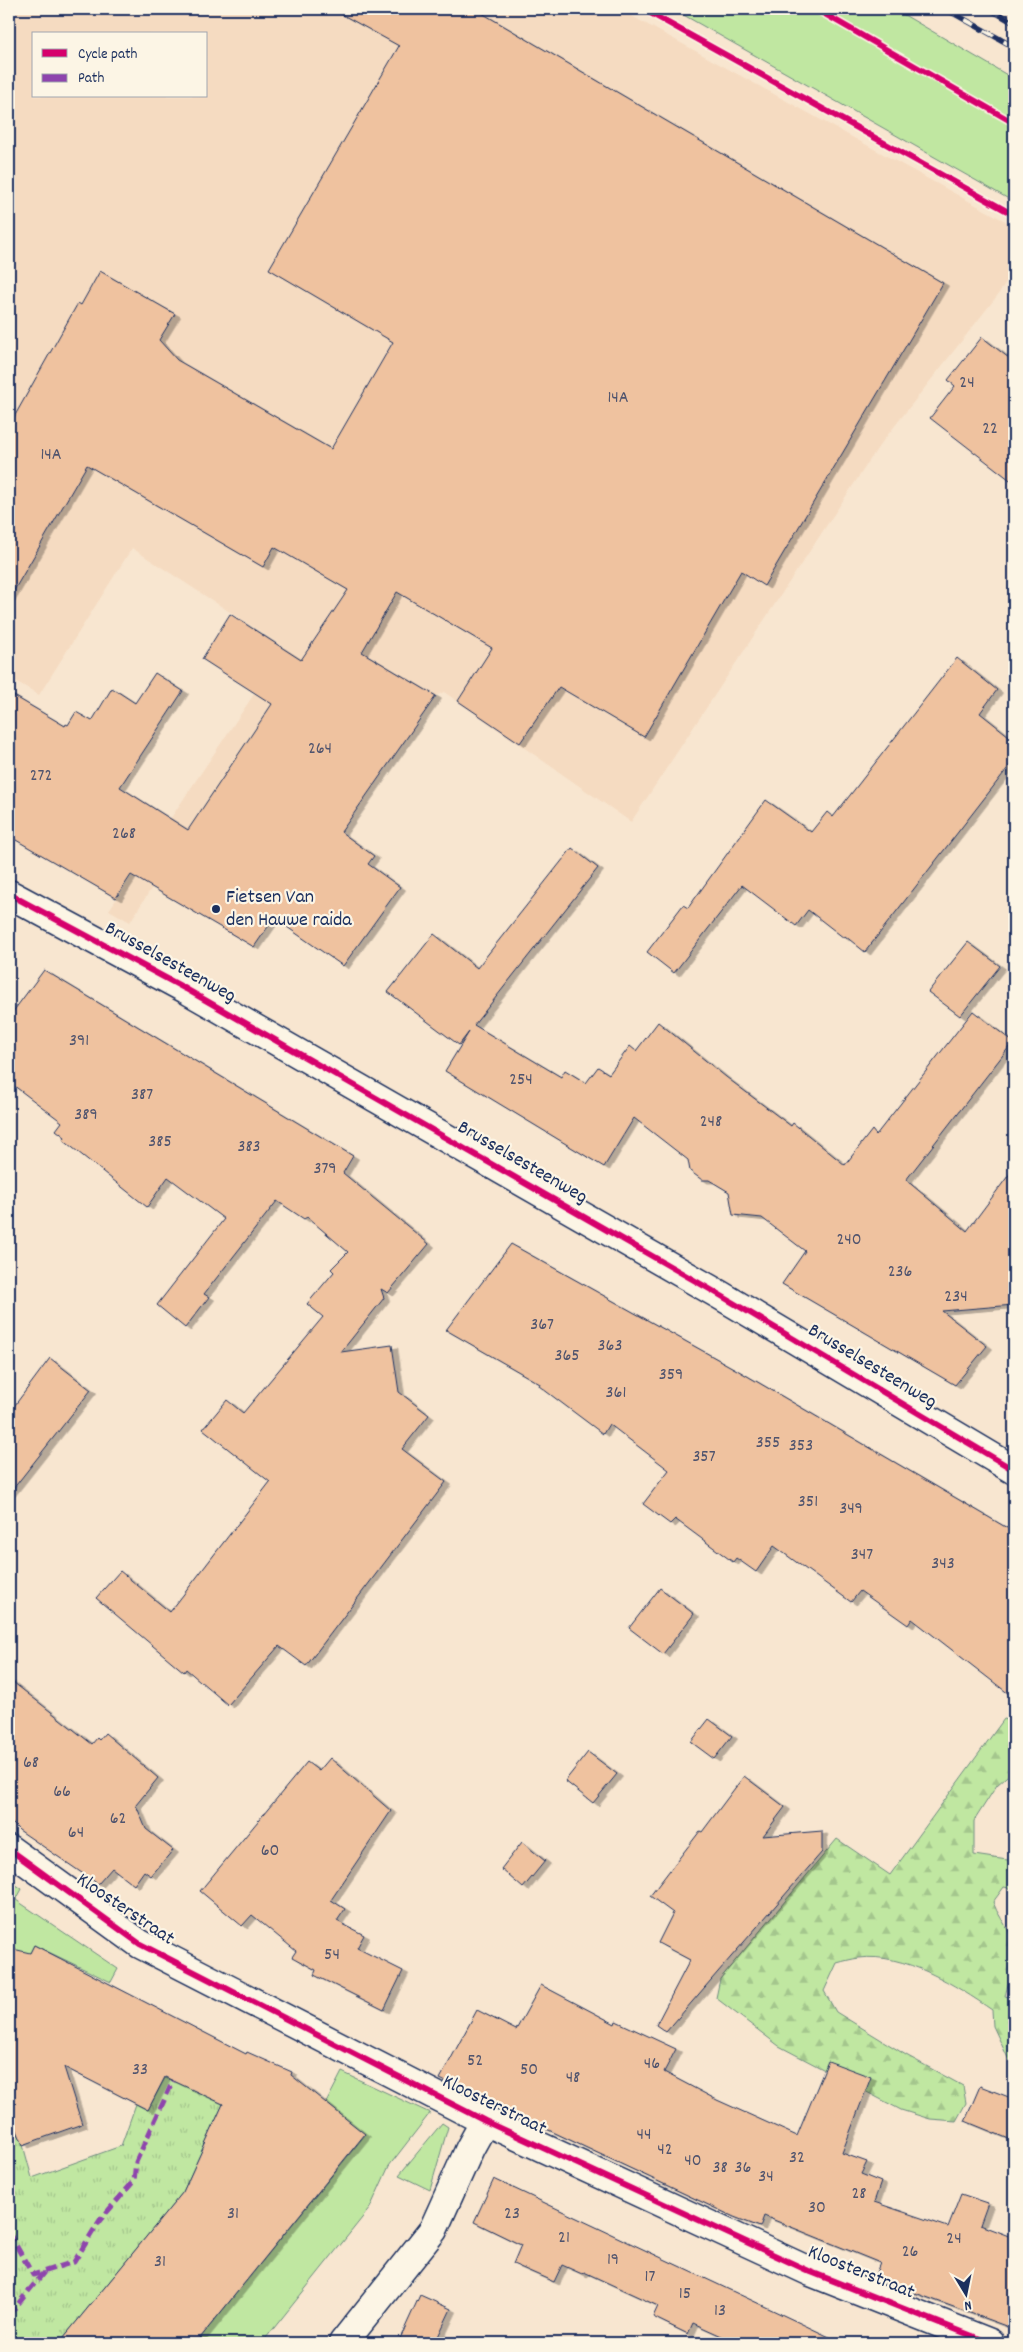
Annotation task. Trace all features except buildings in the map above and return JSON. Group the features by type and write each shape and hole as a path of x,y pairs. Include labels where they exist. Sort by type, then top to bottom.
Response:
{"street":[{"name":"Brusselsesteenweg","path":"9,894 212,1004 720,1296 1014,1470"},
{"name":"Kloosterstraat","path":"9,1849 140,1944 485,2121 811,2272 990,2343"},
{"path":"343,2343 433,2230 470,2148 485,2121"}],"shaded area":[{"path":"9,9 619,9 1014,226 1014,281 1008,279 997,296 879,446 631,822 444,692 436,696 322,628 207,801 130,922 109,910 285,648 132,548 39,695 9,677"}],"green space":[{"path":"673,9 894,9 1014,79 1014,202"},
{"path":"1004,1719 1014,1721 1014,1770 997,1785 974,1821 974,1855 1014,1861 1014,1889 1004,1887 993,1902 1010,1934 1013,1949 1012,1965 1005,1996 1014,1998 1014,2071 993,2026 992,2010 946,1981 912,1965 876,1958 856,1958 837,1963 824,1991 836,2012 906,2055 963,2086 966,2103 956,2121 930,2119 901,2110 779,2046 716,1998 720,1979 837,1839 890,1875"},
{"path":"9,1880 22,1889 16,1900 118,1969 111,1982 34,1945 28,1957 9,1948"},
{"path":"342,2072 430,2113 389,2166 370,2208 262,2343 196,2343 365,2135 326,2103"},
{"path":"165,2078 173,2081 230,2089 183,2192 59,2343 17,2343 9,2335 9,2111 23,2145 32,2178 121,2146 136,2104 148,2110"},
{"path":"442,2123 448,2127 430,2190 399,2175"}],"railway":[{"path":"946,9 1014,47"},
{"path":"990,9 1014,23"}],"marked path":[{"path":"9,2233 33,2275 74,2262 100,2220 134,2181 136,2162 173,2081"},
{"path":"9,2140 18,2132"},
{"path":"9,2315 45,2271"}],"cycle path":[{"path":"643,9 1014,215"},
{"path":"816,9 1014,123"},
{"path":"9,894 186,989 720,1295 1014,1470"},
{"path":"9,1849 140,1944 485,2121 811,2272 990,2343"}],"place":[{"name":"Fietsen Van den Hauwe raida","path":"216,909"}]}
